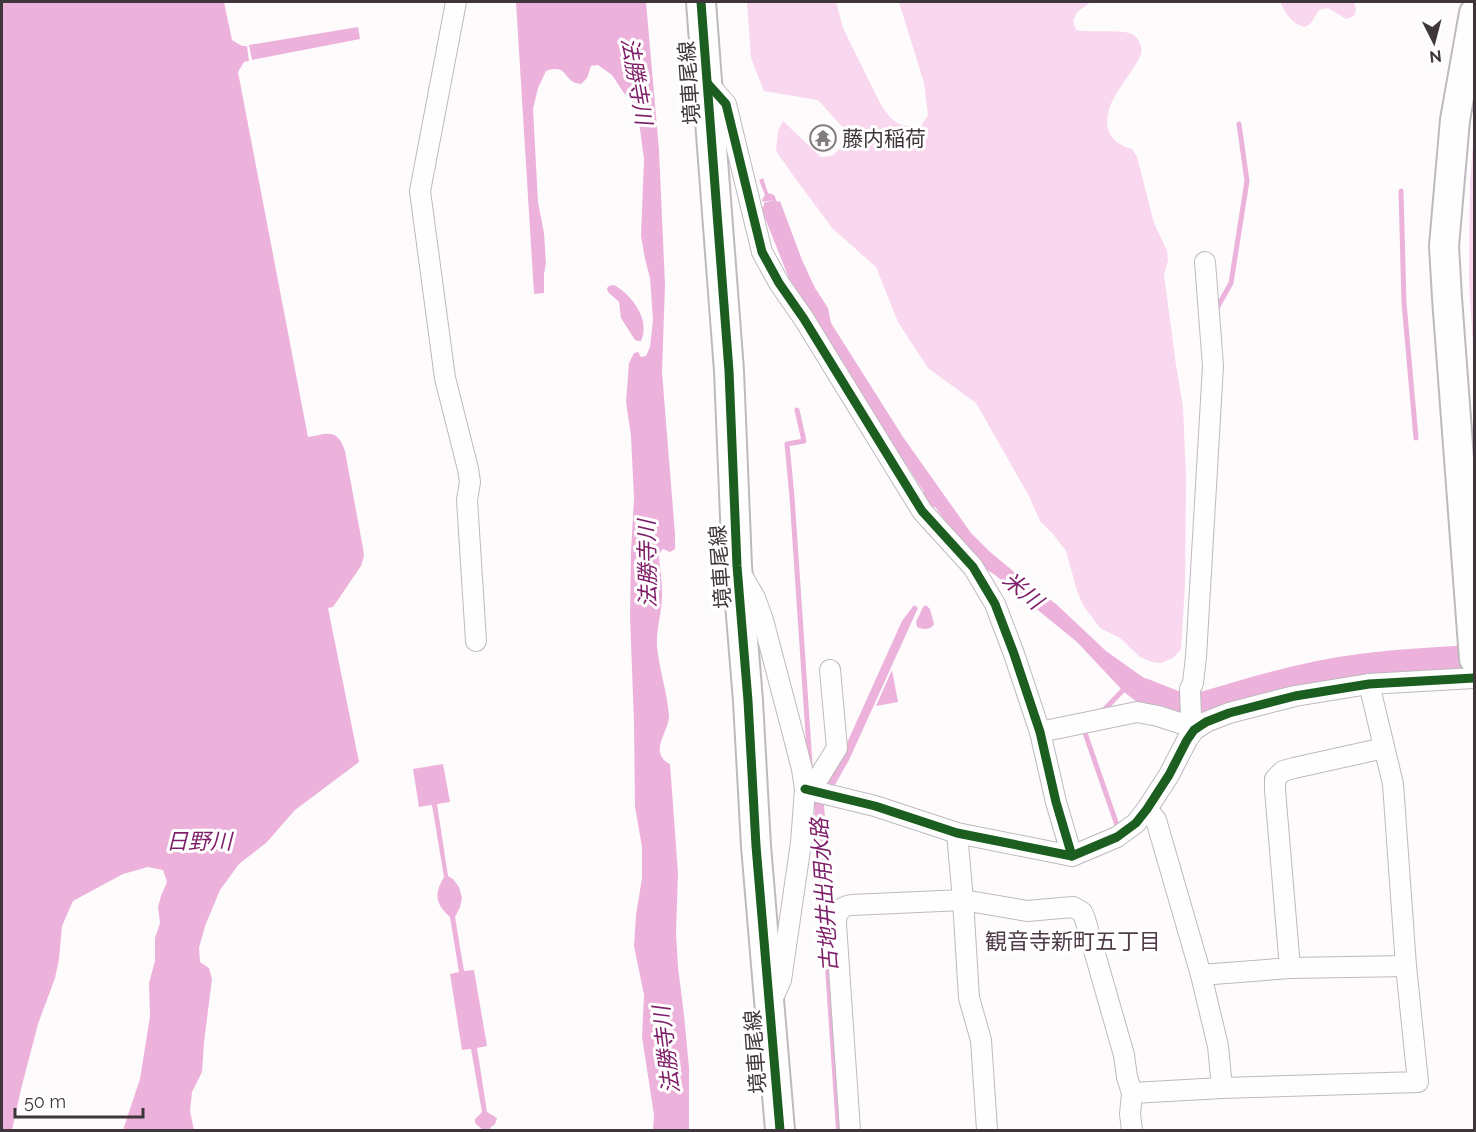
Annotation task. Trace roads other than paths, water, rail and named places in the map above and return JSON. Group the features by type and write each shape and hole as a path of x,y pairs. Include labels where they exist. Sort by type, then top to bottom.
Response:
{"main road":[{"name":"境車尾線","path":"701,2 729,371 737,567 748,701 756,846 780,1131"},
{"path":"1474,14 1455,120 1444,246 1474,648"}],"street":[{"path":"456,2 420,191 445,378 470,482 467,500 476,641"},
{"path":"708,84 726,104 762,252 922,511 974,567 995,604 1040,732 1056,802 1072,856"},
{"path":"737,567 755,598 763,620 802,769 816,792 875,806 957,833 1072,856 1117,837 1136,823 1147,809 1169,775 1191,724 1190,689 1193,683 1196,657 1213,366 1205,262"},
{"path":"770,1005 781,980 801,843 816,792 837,747 830,670"},
{"path":"1040,732 1137,712 1191,724 1206,722 1229,713 1284,698 1369,684 1474,678"},
{"path":"1131,1093 1418,1082 1406,966 1393,784 1369,684"},
{"path":"1290,968 1275,779 1283,771 1384,748"},
{"path":"1147,809 1156,820 1200,975 1218,1046 1222,1088"},
{"path":"957,833 969,998 981,1040 987,1131"},
{"path":"850,1131 836,924 838,912 841,908 851,905 963,900 1027,910 1073,907 1082,912 1124,1054 1131,1093 1132,1131"},
{"path":"1200,975 1290,968 1406,966"}],"water":[{"name":"日野川","path":"2,2 224,2 232,40 242,46 247,46 249,61 244,62 238,72 308,437 331,434 339,438 342,443 363,548 364,556 361,566 333,607 328,608 359,762 295,810 266,843 239,864 220,890 205,926 199,948 200,962 209,968 212,979 202,1072 192,1092 190,1111 194,1130 123,1130 140,1079 150,1016 149,983 155,961 155,938 160,923 158,907 167,882 163,870 148,867 123,874 73,901 62,926 55,978 38,1024 12,1130 2,1130"},
{"name":"法勝寺川","path":"516,2 646,2 659,150 665,285 662,372 675,534 675,549 670,552 663,549 659,554 662,598 657,646 669,715 661,741 660,754 670,764 678,873 676,933 678,967 689,1068 689,1130 653,1130 654,1115 642,1037 644,995 634,946 642,878 642,847 635,807 630,617 634,498 631,436 626,402 629,363 634,353 638,352 641,357 646,356 650,347 653,320 650,278 641,236 644,159 639,122 634,103 612,75 598,65 591,66 587,78 581,84 575,83 563,71 554,69 546,71 538,88 533,109 538,202 544,233 546,263 544,293 534,294"},
{"path":"358,27 360,39 252,60 249,45"},
{"name":"米川","path":"763,178 768,193 774,195 777,202 780,201 802,260 815,288 828,308 831,323 903,437 971,533 990,552 1056,604 1106,651 1144,678 1186,694 1197,693 1277,670 1338,657 1402,649 1474,645 1474,668 1388,675 1200,717 1145,708 1124,692 1077,642 995,575 974,561 935,507 928,507 922,496 924,492 813,320 800,306 761,208 764,203 774,200 763,202 762,200 765,195 759,180"},
{"path":"614,285 627,295 642,317 644,325 641,341 635,340 621,318 619,302 608,292 607,288"},
{"name":"古地井出用水路","path":"914,605 918,608 849,760 824,804 845,1130 836,1130 814,805 824,782 842,754 902,621"},
{"path":"926,605 930,609 934,624 924,629 917,627 916,622"},
{"path":"892,670 898,702 876,706"},
{"path":"443,764 450,802 437,804 448,876 459,887 462,898 455,917 464,971 474,970 487,1046 477,1048 487,1112 497,1118 490,1130 483,1130 475,1123 475,1119 482,1112 471,1049 462,1050 450,974 459,972 450,917 441,908 438,899 444,877 432,805 419,807 413,769"}],"waterway":[{"path":"1217,308 1231,283 1247,181 1239,124"},
{"path":"1401,191 1404,303 1416,438"},
{"path":"797,410 804,441 787,444 810,764"},
{"path":"1100,714 1127,686"},
{"path":"1085,729 1118,828"}],"place":[{"name":"藤内稲荷","path":"823,138"}],"district":[{"name":"観音寺新町五丁目","path":"1073,941"}]}
